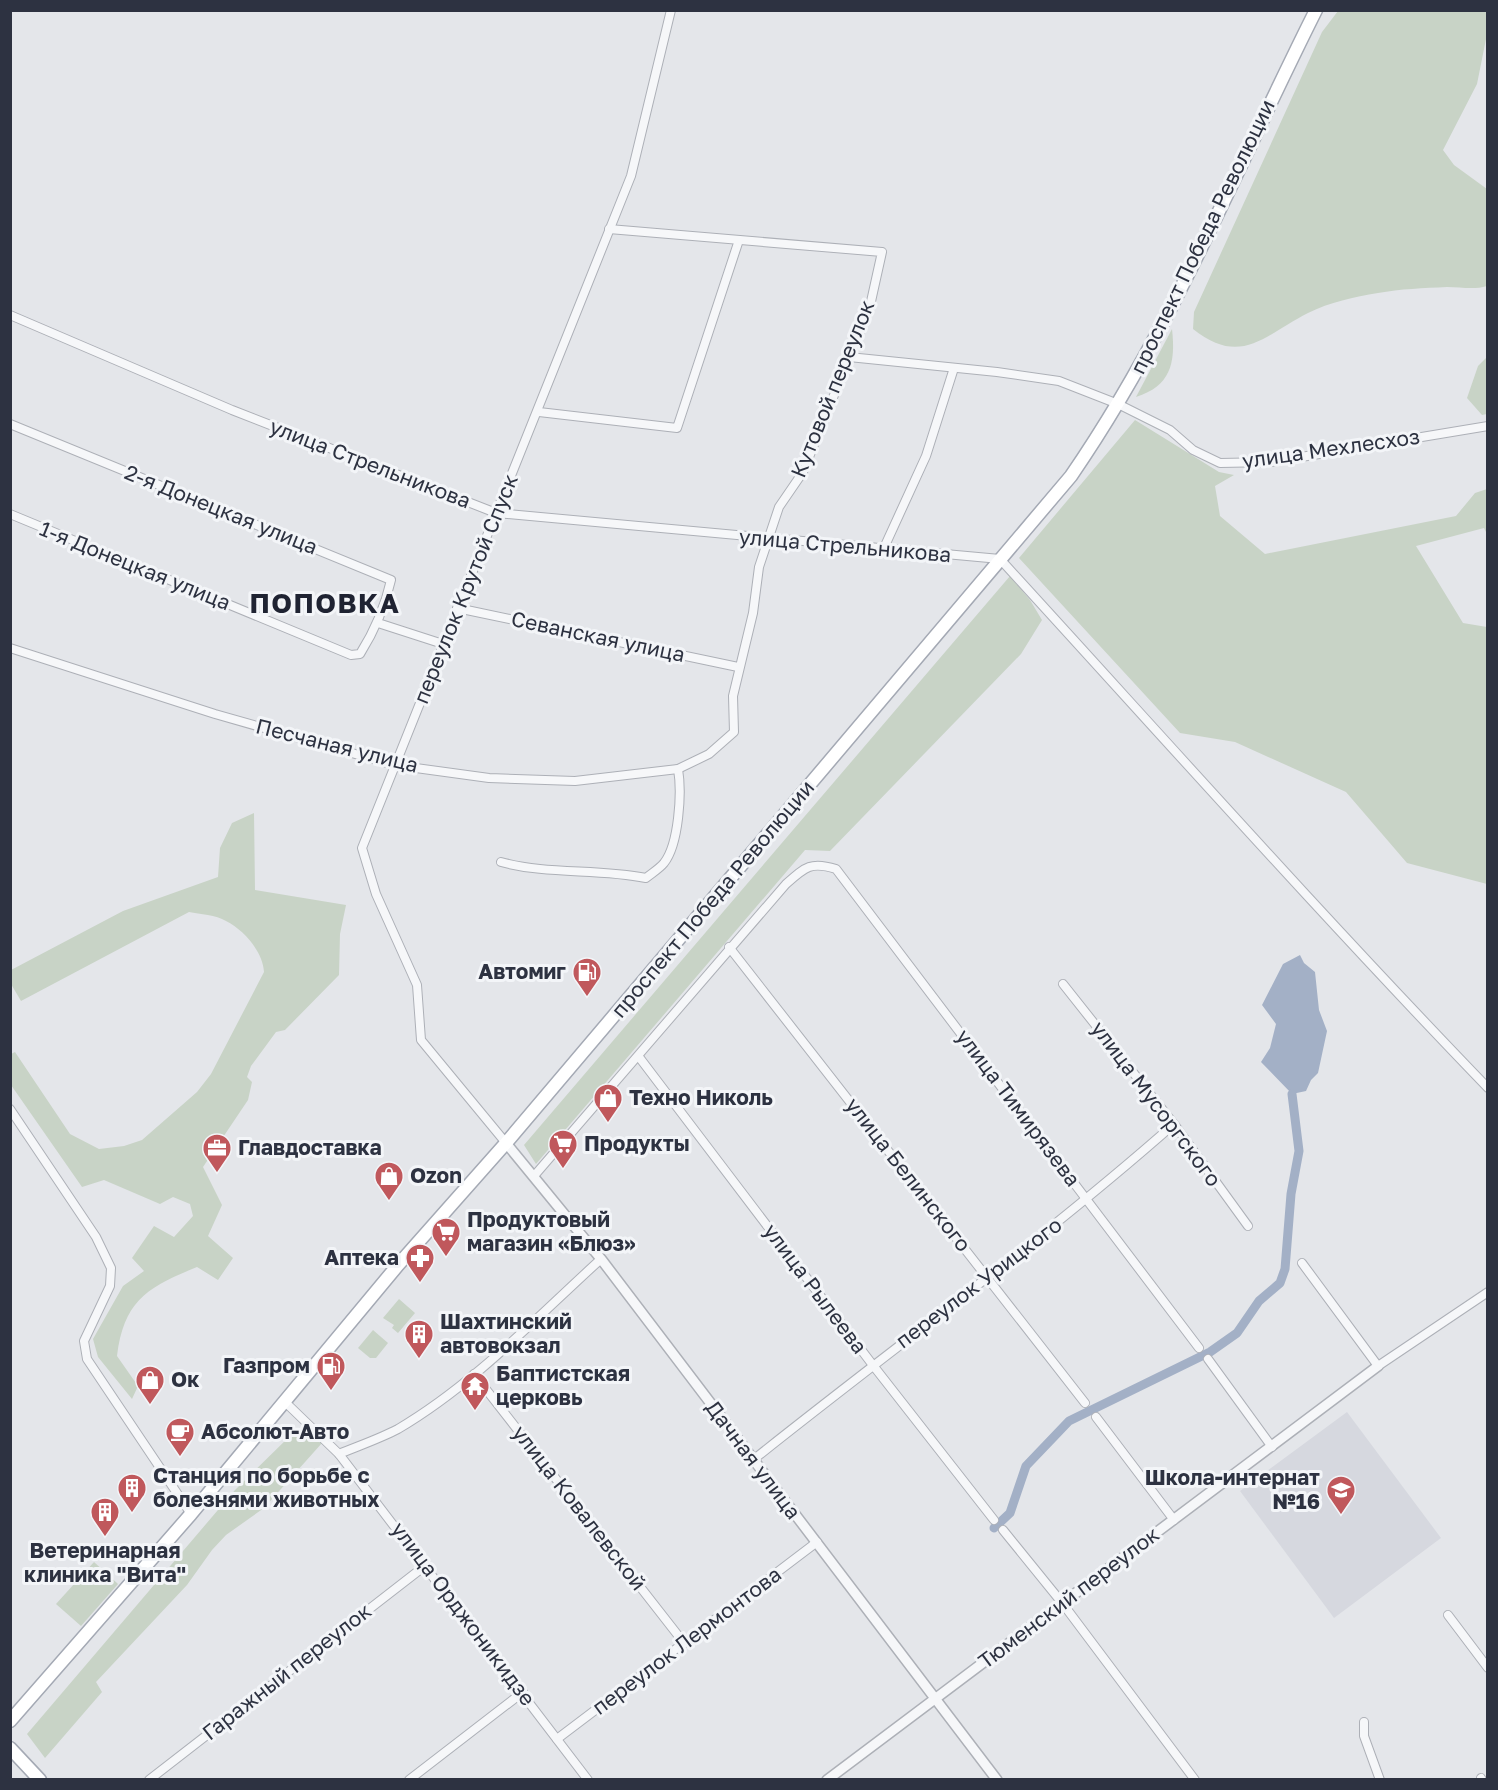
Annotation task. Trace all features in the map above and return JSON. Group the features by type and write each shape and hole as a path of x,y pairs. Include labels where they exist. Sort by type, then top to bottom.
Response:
{"main road":[{"name":"проспект Победа Революции","path":"10,1721 192,1514 398,1265 506,1143 1071,476 1118,404 1171,312 1255,132 1316,10"},
{"path":"10,1748 40,1779"}],"street":[{"name":"переулок Крутой Спуск","path":"506,1143 421,1040 417,985 376,894 362,848 457,608 539,412 631,176 672,10"},
{"path":"539,412 677,428 739,240 609,229"},
{"name":"Кутовой переулок","path":"734,732 733,696 753,614 759,567 779,507 803,472 870,306 882,252 739,240"},
{"name":"улица Стрельникова","path":"10,315 232,410 496,513 1000,560"},
{"name":"улица Мехлесхоз","path":"849,357 1059,381 1118,404 1170,429 1193,450 1220,463 1272,462 1488,426"},
{"path":"883,550 926,456 954,368"},
{"name":"2-я Донецкая улица","path":"10,424 391,580 378,623"},
{"name":"1-я Донецкая улица","path":"10,514 351,655 360,654 378,623"},
{"path":"1000,560 1303,893 1488,1088"},
{"name":"Севанская улица","path":"457,608 738,668"},
{"path":"378,623 443,644"},
{"name":"Песчаная улица","path":"10,648 215,714 394,765 489,778 575,782 678,769 709,754 734,732"},
{"path":"501,862 520,867 592,871 646,878 664,863 673,844 681,801 678,769"},
{"name":"улица Тимирязева","path":"729,947 802,869 818,863 836,869 1199,1348"},
{"path":"534,1176 639,1056 729,947"},
{"name":"улица Белинского","path":"729,947 987,1275 1085,1404"},
{"name":"улица Мусоргского","path":"1063,984 1174,1124 1248,1226"},
{"name":"улица Рылеева","path":"639,1056 872,1364 994,1520"},
{"path":"10,1109 96,1237 111,1268 110,1286 84,1341 87,1359 192,1514"},
{"name":"переулок Урицкого","path":"753,1461 872,1364 1088,1200 1174,1124"},
{"name":"Дачная улица","path":"506,1143 601,1259 997,1779"},
{"path":"339,1454 396,1430 474,1374 601,1259"},
{"path":"1302,1263 1378,1366"},
{"name":"Тюменский переулок","path":"827,1779 1378,1366 1488,1292"},
{"path":"1208,1359 1272,1447"},
{"name":"улица Ковалевской","path":"474,1374 684,1643"},
{"name":"улица Орджоникидзе","path":"284,1401 339,1454 588,1779"},
{"path":"1096,1417 1174,1520"},
{"path":"1003,1530 1063,1604 1195,1779"},
{"name":"переулок Лермонтова","path":"557,1739 816,1542"},
{"name":"Гаражный переулок","path":"149,1779 426,1565"},
{"path":"1448,1615 1488,1668"},
{"path":"409,1779 523,1692"},
{"path":"1364,1722 1364,1736 1380,1779"}],"shaded area":[{"path":"1338,11 1487,11 1487,34 1477,84 1443,150 1454,165 1487,189 1487,286 1403,290 1351,298 1316,309 1252,344 1239,347 1225,346 1193,329 1194,312 1322,32"},
{"path":"1172,329 1173,353 1168,372 1157,387 1136,397"},
{"path":"1487,357 1487,414 1482,415 1467,398 1478,366"},
{"path":"1135,420 1219,472 1234,475 1215,486 1220,516 1265,554 1456,516 1475,493 1487,489 1487,534 1484,528 1416,546 1463,623 1487,627 1487,884 1407,863 1346,792 1235,742 1180,733 1019,558"},
{"path":"1010,576 1030,600 1042,620 1021,654 830,851 805,850 536,1164 524,1145"},
{"path":"254,813 255,890 346,905 340,934 339,975 285,1030 276,1032 251,1066 247,1077 252,1082 248,1100 203,1167 222,1205 208,1236 233,1258 218,1280 197,1267 165,1281 141,1298 126,1321 120,1337 117,1356 138,1386 132,1399 98,1357 93,1339 123,1286 144,1271 132,1258 154,1226 174,1237 193,1216 190,1204 173,1197 160,1204 104,1180 82,1187 11,1085 11,1054 15,1052 70,1134 99,1149 124,1146 142,1140 197,1092 211,1074 264,972 263,964 251,942 233,925 218,917 189,912 21,1001 11,984 11,970 123,911 218,877 220,848 232,823"},
{"path":"399,1299 415,1313 398,1333 392,1328 394,1325 383,1318"},
{"path":"373,1330 388,1343 376,1358 370,1358 358,1348"},
{"name":"Школа-интернат №16","path":"1347,1412 1441,1538 1334,1618 1240,1491"},
{"path":"292,1434 322,1443 264,1508 226,1535 212,1550 187,1585 96,1682 102,1692 45,1758 27,1734 235,1490"},
{"path":"94,1562 118,1584 81,1626 56,1604"}],"water":[{"path":"1300,955 1304,963 1315,972 1319,1010 1327,1031 1318,1073 1311,1080 1306,1091 1292,1094 1261,1062 1270,1048 1276,1024 1262,1005 1283,964"}],"waterway":[{"path":"994,1528 1010,1513 1026,1466 1069,1421 1210,1352 1237,1333 1259,1301 1280,1283 1285,1269 1291,1194 1299,1151 1292,1094"}],"place":[{"name":"Автомиг","path":"587,998"},
{"name":"Техно Николь","path":"608,1124"},
{"name":"Продукты","path":"563,1170"},
{"name":"Главдоставка","path":"217,1174"},
{"name":"Ozon","path":"389,1202"},
{"name":"Продуктовый магазин «Блюз»","path":"446,1258"},
{"name":"Аптека","path":"420,1284"},
{"name":"Шахтинский автовокзал","path":"419,1360"},
{"name":"Газпром","path":"331,1392"},
{"name":"Ок","path":"150,1406"},
{"name":"Баптистская церковь","path":"475,1412"},
{"name":"Абсолют-Авто","path":"180,1458"},
{"name":"Станция по борьбе с болезнями животных","path":"132,1514"},
{"name":"Школа-интернат №16","path":"1341,1516"},
{"name":"Ветеринарная клиника \"Вита\"","path":"105,1538"}],"district":[{"name":"ПОПОВКА","path":"325,604"}]}
